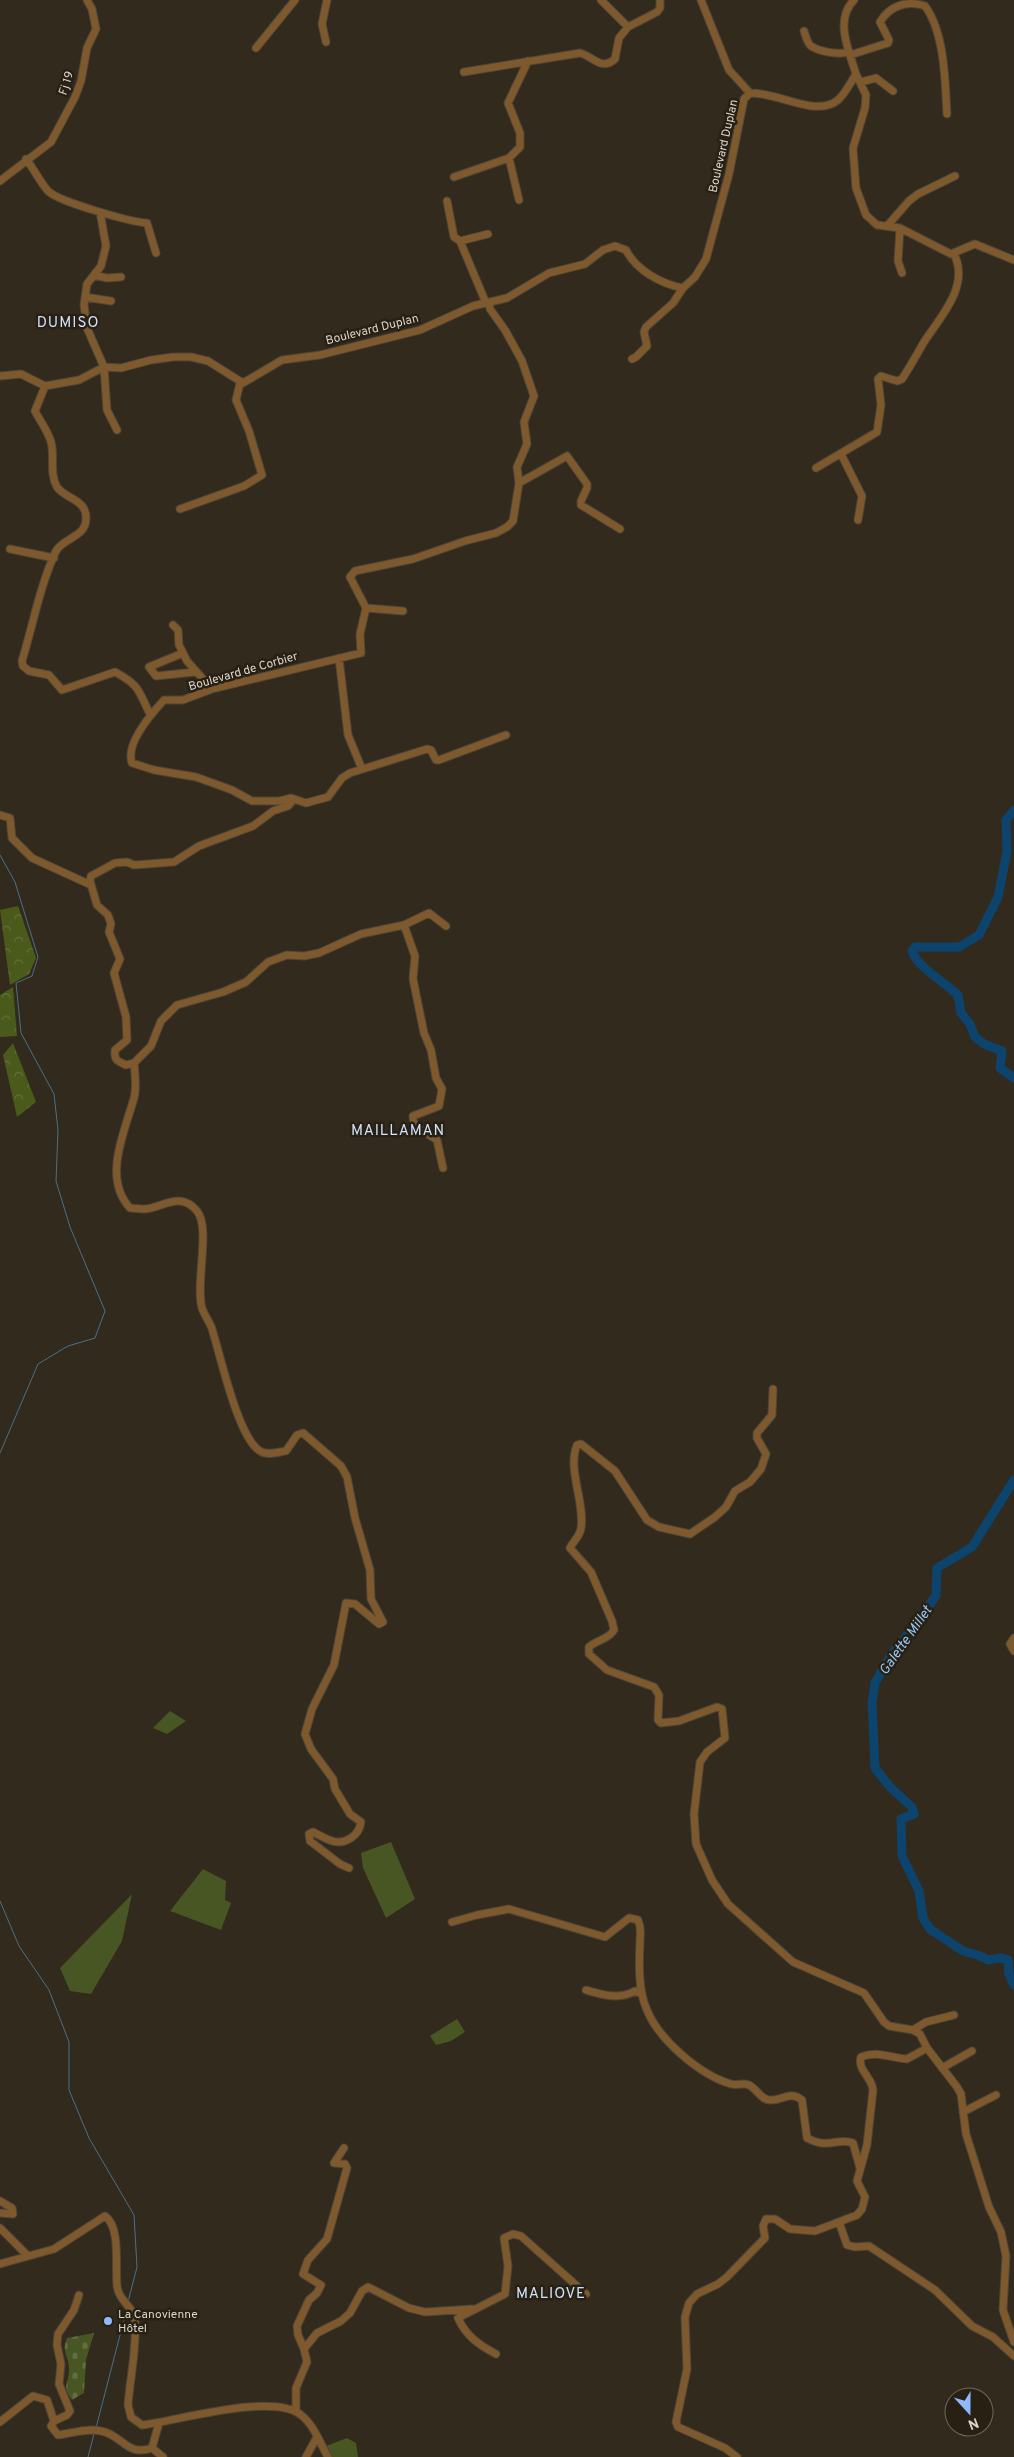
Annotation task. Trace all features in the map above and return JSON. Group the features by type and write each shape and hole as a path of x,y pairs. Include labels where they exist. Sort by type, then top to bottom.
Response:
{"street":[{"name":"Fj 19","path":"0,181 26,159 51,142 75,97 87,48 96,29 92,9 87,0"},
{"path":"256,48 295,0"},
{"path":"326,42 322,24 327,0"},
{"path":"601,0 628,27"},
{"path":"464,72 580,53 597,63 607,64 614,58 618,42 628,27 657,12 660,8 660,0"},
{"path":"701,0 729,70 750,93"},
{"path":"816,468 877,432 881,405 878,379 882,376 897,381 902,379 951,301 959,273 959,267 954,254 900,228 878,225 866,215 856,188 853,148 865,108 866,96 856,74 844,36 844,15 854,0"},
{"path":"804,31 812,47 835,55 849,54 888,43 889,40 880,22 896,6 907,3 917,3 925,6 934,23 940,48 947,114"},
{"path":"454,177 509,158 520,147 520,133 508,103 528,62"},
{"name":"Boulevard Duplan","path":"240,383 243,384 282,360 320,355 420,330 488,302 507,298 549,273 585,264 603,250 615,246 626,250 631,261 658,280 683,288 695,277 706,259 729,174 744,99 750,93 773,94 811,107 829,106 840,99 856,74"},
{"path":"861,82 876,78 893,91"},
{"path":"509,158 519,200"},
{"path":"26,159 48,191 56,197 100,212 147,223 156,253"},
{"path":"886,226 918,194 955,176"},
{"path":"403,611 366,608 350,577 355,571 414,559 502,530 513,521 519,483 517,468 527,444 524,422 534,396 522,360 505,330 490,309 460,241 455,239 447,201"},
{"path":"100,212 106,246 101,266 87,284 84,297 87,328 104,367 105,401 116,430"},
{"path":"900,228 898,261 902,273"},
{"path":"460,241 488,234"},
{"path":"954,254 975,244 1014,260"},
{"path":"94,275 107,278 121,277"},
{"path":"632,358 636,358 647,346 644,332 646,328 672,303 683,288"},
{"path":"84,297 111,301"},
{"path":"0,376 21,374 45,386 79,380 104,367 121,368 151,360 191,357 216,365 240,383 236,400 249,431 262,475 244,486 180,509"},
{"path":"45,386 35,411 50,439 53,475 57,486 62,492 73,497 83,507 86,518 81,531 59,547 54,558 22,661 23,666 29,671 49,675 62,690 115,672 129,680 140,691 150,714 132,747 132,763 154,770 196,776 227,788 252,801 294,799 306,803 328,796 342,778 362,768 427,749 434,753 436,760 439,760 506,736"},
{"path":"841,454 862,496 858,520"},
{"path":"519,483 568,456 587,484 587,488 580,501 582,505 620,529"},
{"path":"10,550 54,558"},
{"name":"Boulevard de Corbier","path":"150,714 164,700 183,700 212,689 361,653 360,634 366,608"},
{"path":"173,625 178,630 179,645 183,653 195,672 212,689"},
{"path":"183,653 150,667 156,676 195,672"},
{"path":"339,658 348,734 362,768"},
{"path":"294,799 288,806 273,811 252,826 199,846 174,862 134,865 127,862 115,863 91,876 91,885 97,905 108,915 111,924 109,932 120,959 114,973 126,1017 127,1040 115,1050 114,1056 117,1061 126,1065 134,1063 151,1046 161,1021 177,1005 223,992 246,982 268,962 287,955 304,956 319,953 361,934 404,925 429,913 446,926"},
{"path":"0,815 10,818 12,838 32,858 91,885"},
{"path":"404,925 415,956 413,978 424,1033 431,1050 436,1078 442,1089 439,1106 413,1116 414,1125 437,1141 443,1168"},
{"path":"134,1063 134,1096 116,1161 117,1180 123,1201 130,1208 145,1209 173,1200 196,1210 201,1217 204,1227 200,1260 202,1308 211,1327 225,1380 241,1422 259,1451 268,1454 286,1451 297,1435 303,1434 342,1466 347,1476 355,1518 370,1570 371,1599 383,1622 379,1624 355,1604 346,1602 334,1665 312,1709 305,1734 311,1749 333,1779 335,1788 350,1814 361,1822 356,1835 343,1844 333,1843 314,1832 309,1834 310,1841 340,1864 349,1868"},
{"path":"773,1389 772,1415 757,1433 757,1438 766,1454 760,1469 750,1482 735,1491 726,1507 715,1518 690,1534 660,1527 647,1520 615,1471 581,1444 577,1445 573,1463 578,1483 582,1528 578,1538 570,1548 590,1572 612,1621 614,1630 610,1636 592,1643 589,1647 589,1654 608,1670 654,1687 659,1695 658,1720 661,1723 679,1721 718,1707 722,1709 725,1738 707,1752 700,1762 694,1814 696,1844 712,1880 728,1904 793,1962 864,1993 884,2022 895,2028 913,2030 920,2034 927,2048 957,2087 966,2134 989,2207 1001,2232 1006,2256 1003,2310 1014,2342"},
{"path":"1014,1638 1010,1644 1014,1651"},
{"path":"452,1922 509,1909 605,1936 629,1918 638,1920 642,1928 640,1942 642,1994 647,2010 657,2026 698,2069 732,2085 743,2083 754,2088 763,2098 770,2100 790,2094 797,2096 802,2100 807,2138 823,2145 846,2141 853,2143 860,2168"},
{"path":"586,1990 608,1996 626,1996 635,1991 642,1994"},
{"path":"913,2030 926,2022 954,2015"},
{"path":"738,2457 725,2448 678,2427 676,2422 687,2369 685,2317 689,2303 697,2294 718,2284 765,2238 762,2226 766,2220 775,2219 790,2229 815,2231 857,2215 862,2209 865,2197 857,2181 867,2144 873,2090 872,2083 860,2066 860,2057 876,2053 907,2059 927,2048"},
{"path":"942,2068 972,2051"},
{"path":"963,2112 996,2095"},
{"path":"296,2411 296,2388 307,2362 297,2326 309,2300 321,2285 303,2274 308,2260 327,2239 347,2168 345,2164 334,2163 334,2160 344,2148"},
{"path":"0,2201 12,2208 14,2212 13,2214 0,2213"},
{"path":"0,2264 54,2249 105,2216 107,2217 112,2224 116,2247 118,2292 135,2316 129,2412 138,2424 159,2423 186,2416 252,2406 285,2407 296,2411 311,2426 328,2457"},
{"path":"839,2222 847,2245 855,2247 869,2246 935,2290 972,2326 993,2338 1013,2353"},
{"path":"0,2228 28,2256"},
{"path":"496,2354 478,2344 462,2327 458,2318 472,2309 505,2294 508,2266 504,2238 513,2234 520,2236 586,2294"},
{"path":"304,2349 317,2333 346,2317 357,2303 362,2291 368,2287 409,2308 426,2312 472,2309"},
{"path":"79,2295 74,2310 58,2334 57,2344 61,2364 59,2384 70,2411 67,2415 54,2421 51,2426 58,2435 83,2430 101,2430 116,2437 120,2444 136,2452 145,2452 152,2448 159,2423"},
{"path":"0,2422 33,2396 47,2400 54,2421"},
{"path":"306,2457 317,2438"},
{"path":"152,2448 163,2457"}],"green space":[{"path":"18,906 36,958 29,974 10,985 0,910"},
{"path":"13,987 17,1036 0,1037 0,995"},
{"path":"13,1043 36,1102 17,1117 3,1055"},
{"path":"170,1711 186,1721 167,1734 153,1728"},
{"path":"391,1842 415,1899 386,1918 363,1868 361,1853"},
{"path":"203,1869 226,1881 225,1900 231,1903 221,1930 170,1911"},
{"path":"132,1894 122,1941 91,1994 70,1991 60,1968"},
{"path":"457,2019 465,2032 451,2041 436,2045 430,2036"},
{"path":"94,2333 86,2360 84,2393 72,2400 66,2388 69,2369 65,2343 67,2338"},
{"path":"347,2438 356,2443 358,2457 332,2457 326,2446"}],"waterway":[{"name":"Galette Millet","path":"1014,810 1006,820 1007,851 998,897 979,935 959,947 915,947 912,951 919,963 958,995 961,1013 970,1024 975,1037 984,1044 1002,1051 1000,1068 1014,1078"},
{"path":"0,855 15,882 38,957 32,976 16,983 21,1033 54,1094 58,1130 56,1181 70,1227 105,1311 95,1338 68,1346 38,1364 0,1453"},
{"name":"Galette Millet","path":"1014,1480 972,1547 937,1568 936,1595 924,1614 891,1655 875,1683 872,1703 875,1768 890,1787 912,1807 914,1814 901,1819 902,1856 919,1891 923,1918 930,1929 963,1951 988,1960 1001,1958 1008,1960 1009,1974 1014,1985"},
{"path":"0,1901 19,1946 49,1990 69,2042 69,2090 89,2138 134,2215 137,2267 128,2302"},
{"path":"96,2428 127,2308"},
{"path":"88,2457 94,2434"}],"place":[{"name":"La Canovienne Hôtel","path":"108,2321"}],"district":[{"name":"DUMISO","path":"68,322"},
{"name":"MAILLAMAN","path":"398,1130"},
{"name":"MALIOVE","path":"551,2293"}]}
